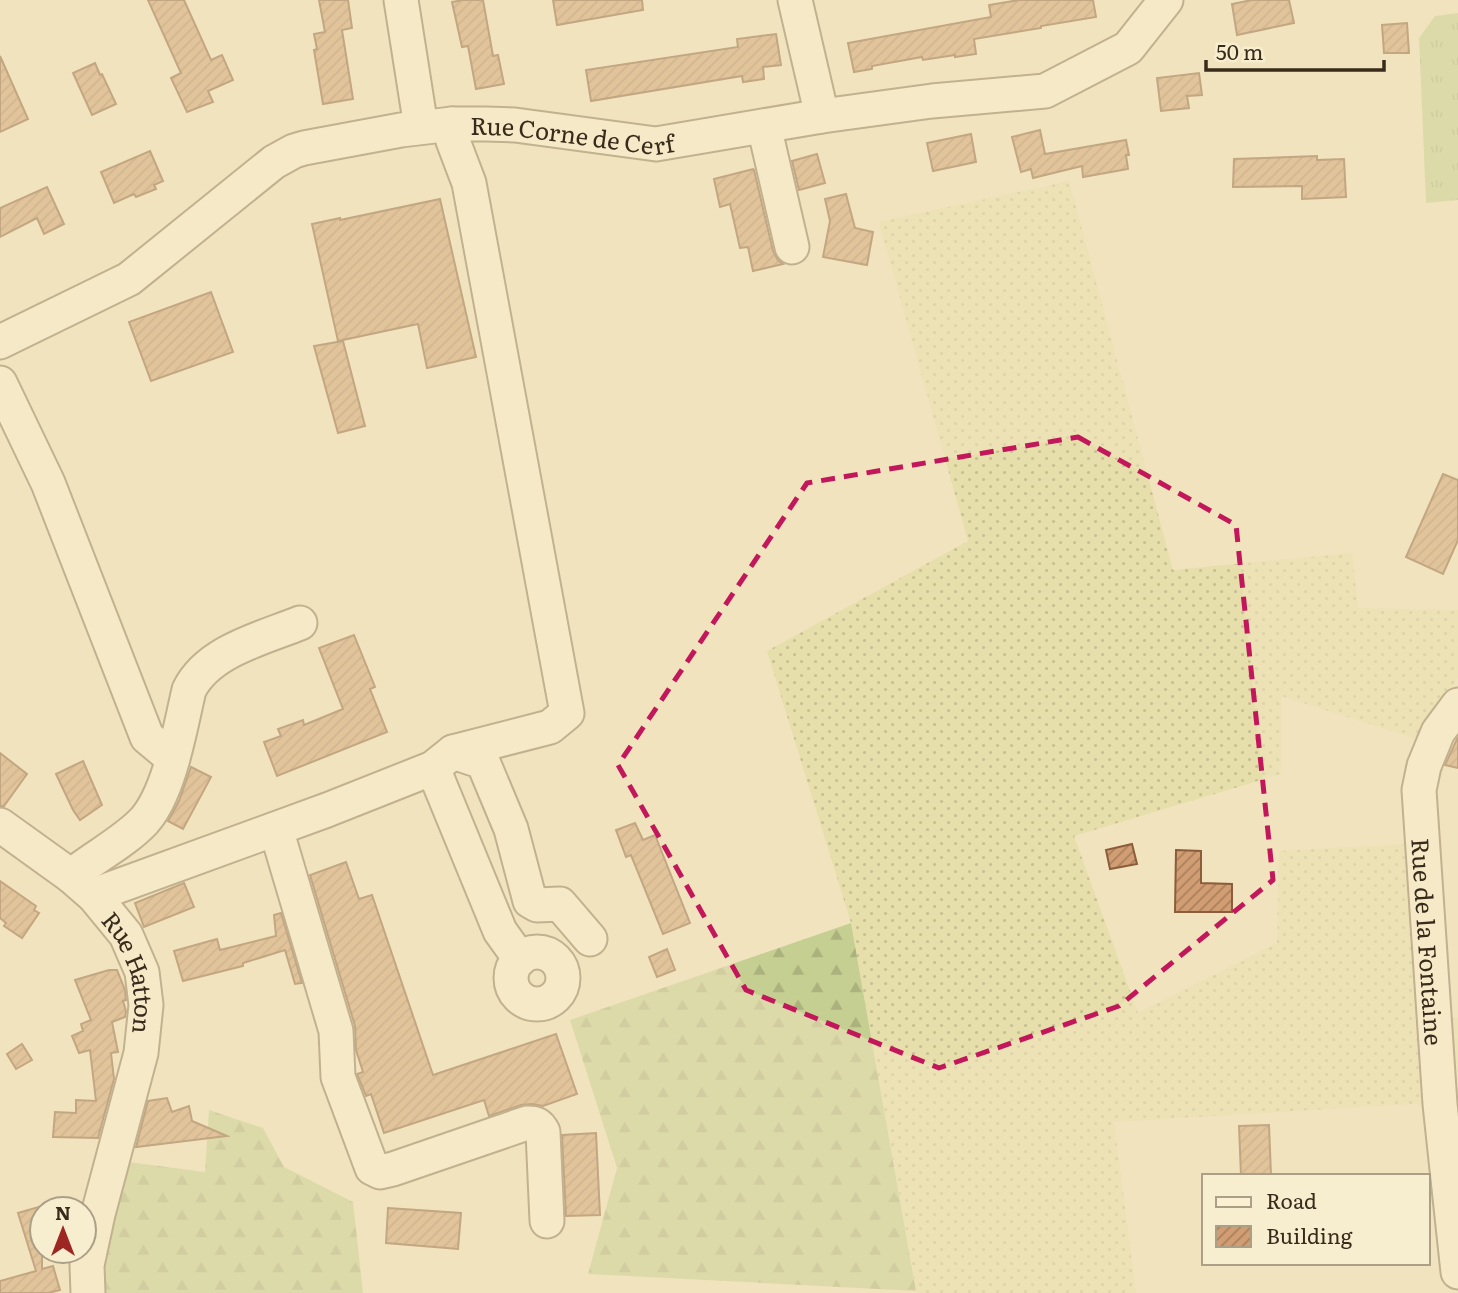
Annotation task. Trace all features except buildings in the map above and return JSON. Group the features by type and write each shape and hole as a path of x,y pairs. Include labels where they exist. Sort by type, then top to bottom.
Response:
{"street":[{"path":"300,622 225,653 194,679 158,800 145,820 82,886 102,892 276,829 443,760 550,727 567,713 469,183 453,141 436,126 401,0"},
{"path":"796,0 822,116"},
{"name":"Rue Corne de Cerf","path":"0,342 129,279 274,162 294,151 332,142 436,126 515,125 656,144 932,100 1045,91 1128,48 1167,0"},
{"path":"764,126 792,247"},
{"path":"0,383 48,483 146,737 172,758"},
{"name":"Rue de la Fontaine","path":"1458,705 1438,732 1424,766 1419,790 1440,1104 1458,1272"},
{"path":"443,760 483,762 511,829 530,901 537,905 560,904 590,939"},
{"path":"443,760 500,931 520,958"},
{"name":"Rue Hatton","path":"0,825 82,886 126,935 142,972 146,1005 141,1053 98,1214 87,1265 88,1293"},
{"path":"276,829 336,1031 338,1077 372,1168 380,1172 393,1169 527,1123 536,1123 543,1132 547,1221"}],"highlighted area":[{"path":"1078,437 1236,525 1273,880 1119,1006 939,1068 746,990 618,765 807,483"}],"shaded area":[{"path":"1069,181 1173,570 1352,553 1358,608 1458,610 1458,678 1417,739 1281,696 1281,774 1074,836 1138,1013 1277,943 1279,851 1405,844 1427,1103 1114,1122 1136,1293 917,1293 851,923 767,651 968,541 879,222"},
{"path":"1458,1018 1458,1074 1450,1019"}],"green space":[{"path":"1458,13 1458,200 1426,203 1419,38 1435,16"},
{"path":"851,923 916,1291 588,1274 617,1168 570,1020"},
{"path":"209,1110 263,1128 284,1167 353,1202 363,1293 87,1293 94,1265 98,1265 98,1250 121,1161 205,1172"}]}
